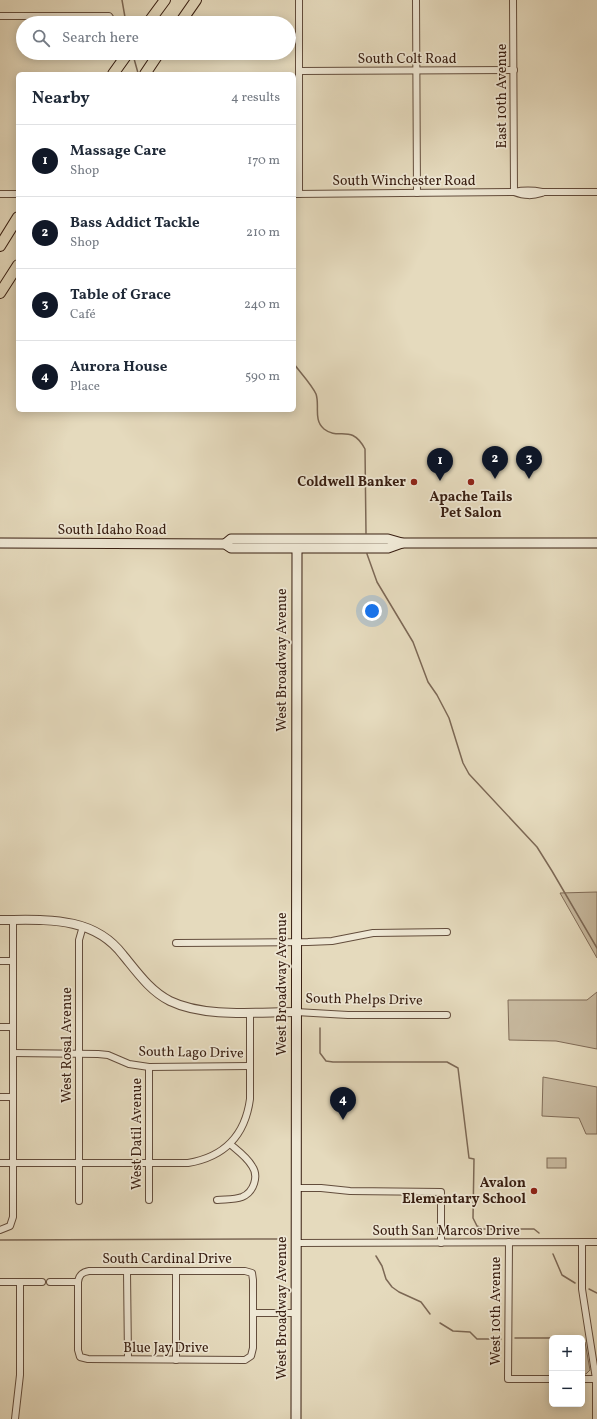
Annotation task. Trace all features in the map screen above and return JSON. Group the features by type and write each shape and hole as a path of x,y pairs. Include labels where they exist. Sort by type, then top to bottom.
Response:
{"main road":[{"path":"153,16 164,0"},
{"path":"185,16 196,0"},
{"path":"114,72 123,60"},
{"path":"146,72 154,60"},
{"path":"0,246 16,220"},
{"path":"0,293 16,268"},
{"name":"South Idaho Road","path":"225,544 231,538 365,538 388,539 402,543 597,543"},
{"name":"South Idaho Road","path":"0,544 225,544 231,548 297,549 388,548 402,543"},
{"name":"West Broadway Avenue","path":"296,1419 297,549"}],"street":[{"path":"297,194 299,0"},
{"path":"416,0 417,193"},
{"name":"East 10th Avenue","path":"514,0 514,192"},
{"path":"0,16 108,16"},
{"name":"South Colt Road","path":"299,71 514,70"},
{"name":"South Winchester Road","path":"297,194 514,192 523,196 542,192 597,192"},
{"path":"0,194 16,194"},
{"name":"South Phelps Drive","path":"0,920 47,919 64,921 83,926 107,939 122,953 152,989 169,1000 191,1009 206,1011 296,1012 348,1015 447,1015"},
{"path":"0,1230 10,1226 13,1217 13,920"},
{"name":"West Rosal Avenue","path":"79,1201 79,940 83,926"},
{"path":"176,943 296,943 332,941 373,933 447,932"},
{"path":"0,961 13,961"},
{"path":"0,1163 188,1163 201,1161 212,1156 230,1144 238,1135 248,1112 250,1099 250,1012"},
{"path":"0,1027 13,1027"},
{"name":"South Lago Drive","path":"13,1053 79,1053 108,1055 130,1064 149,1067 250,1066"},
{"name":"West Datil Avenue","path":"149,1067 149,1200"},
{"path":"0,1097 13,1097"},
{"path":"217,1200 244,1197 254,1186 256,1173 250,1163 230,1144"},
{"path":"296,1188 322,1188 350,1192 441,1192 441,1243"},
{"name":"West 10th Avenue","path":"509,1242 508,1379 549,1379"},
{"path":"582,1242 582,1289 596,1379 596,1419"},
{"name":"South San Marcos Drive","path":"296,1243 597,1242"},
{"path":"127,1271 128,1360"},
{"path":"176,1271 176,1360"},
{"name":"South Cardinal Drive","path":"78,1282 82,1273 89,1272 245,1271 252,1273 253,1314"},
{"path":"0,1282 42,1282"},
{"path":"15,1419 20,1375 20,1282"},
{"path":"50,1282 78,1282"},
{"name":"Blue Jay Drive","path":"78,1282 78,1350 80,1356 88,1359 245,1360 251,1356 253,1348 253,1314"},
{"path":"253,1314 296,1313"},
{"path":"585,1379 596,1379"}],"shaded area":[{"path":"597,892 597,958 560,893"},
{"path":"597,992 597,1049 556,1041 509,1040 508,1000 587,1000"},
{"path":"543,1077 597,1087 597,1134 586,1134 579,1118 542,1116"},
{"path":"547,1158 566,1158 566,1168 547,1168"},
{"path":"585,1342 590,1370 585,1374"}],"waterway":[{"path":"122,0 125,16"},
{"path":"134,60 138,72"},
{"path":"296,367 316,394 318,417 324,429 335,434 350,434 360,441 365,449 366,533"},
{"path":"367,554 377,582 413,642 428,682 437,695 449,718 463,763 469,774 537,847 597,948"},
{"path":"320,1028 320,1053 326,1061 447,1062 458,1068 469,1158 474,1159 473,1218 477,1226 484,1229 534,1229 539,1233"},
{"path":"0,1240 285,1239"},
{"path":"553,1254 562,1275 575,1283"},
{"path":"376,1256 382,1266 386,1279 392,1287 399,1292 421,1302 430,1314"},
{"path":"589,1289 597,1293"},
{"path":"440,1323 453,1331 470,1332 477,1339 501,1339"},
{"path":"515,1338 549,1338"}],"place":[{"name":"Bass Addict Tackle","path":"495,479"},
{"name":"Table of Grace","path":"529,479"},
{"name":"Massage Care","path":"440,481"},
{"name":"Coldwell Banker","path":"414,482"},
{"name":"Apache Tails Pet Salon","path":"471,482"},
{"name":"Aurora House","path":"343,1120"},
{"name":"Avalon Elementary School","path":"534,1191"}]}
